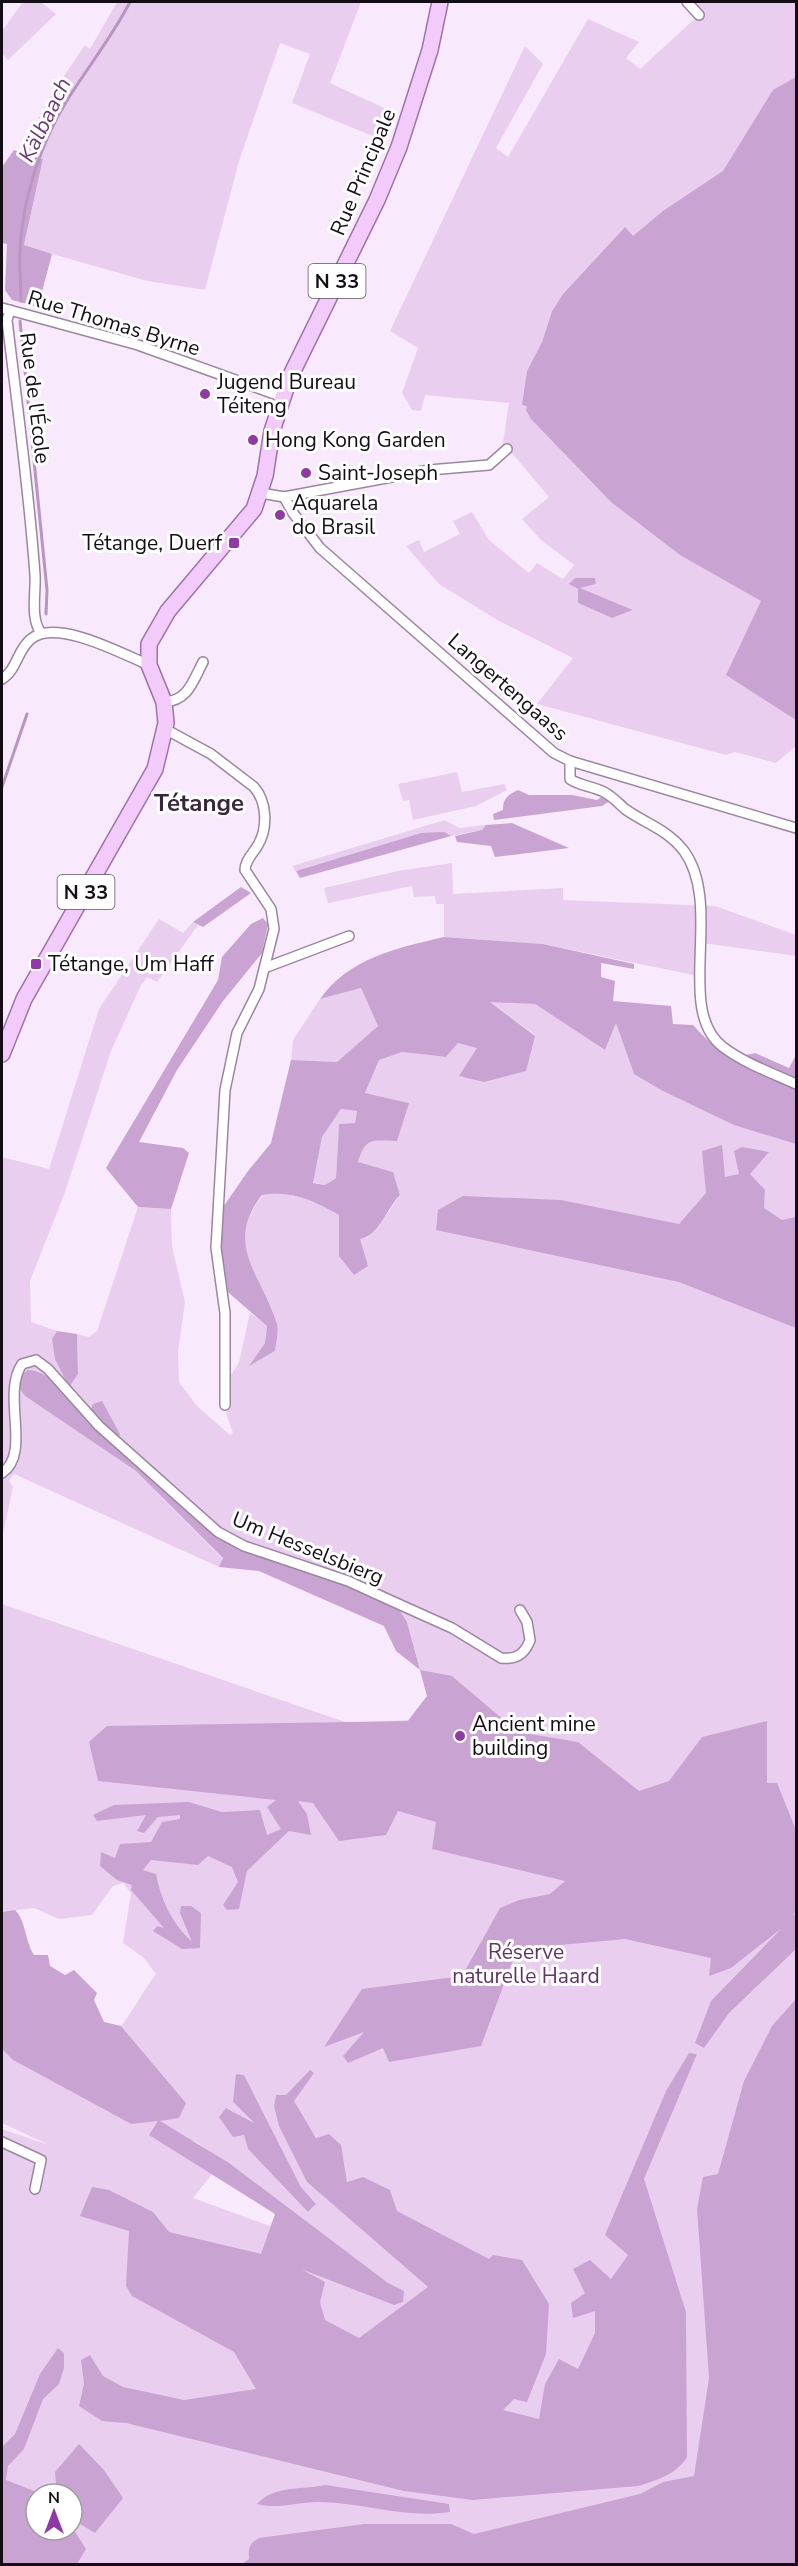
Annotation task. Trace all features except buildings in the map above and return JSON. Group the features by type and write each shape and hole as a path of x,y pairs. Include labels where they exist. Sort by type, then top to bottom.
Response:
{"main road":[{"name":"Rue Principale","path":"149,665 149,644 168,611 245,523 261,493 272,431 283,397 302,352 377,200 399,147 430,50 440,2"},
{"name":"N 33","path":"2,1054 24,999 132,814 155,769 165,729 164,702 149,665"}],"street":[{"path":"687,2 699,15"},
{"name":"Rue Thomas Byrne","path":"6,309 147,348 283,397"},
{"name":"Rue de l'École","path":"6,309 32,538 36,594 35,624 41,633"},
{"path":"261,493 284,496 429,470 489,465 507,449"},
{"name":"Langertengaass","path":"284,496 293,513 320,548 554,753 570,761 796,828"},
{"path":"2,679 13,669 23,648 41,633 53,631 73,635 149,665"},
{"path":"164,702 177,701 184,697 203,662"},
{"path":"165,729 211,754 259,793 265,827 258,846 245,865 245,870 271,909 274,929 267,967 259,989 237,1033 225,1090 216,1248 226,1327 225,1405"},
{"path":"570,761 570,779 577,784 607,793 627,810 665,831 685,853 702,905 699,986 713,1037 722,1047 740,1058 796,1084"},
{"path":"267,967 350,936"},
{"name":"Um Hesselsbierg","path":"2,1473 10,1465 15,1444 12,1393 17,1371 22,1364 36,1360 48,1369 82,1410 196,1515 218,1532 244,1546 348,1581 452,1628 501,1658 511,1659 520,1656 530,1640 527,1622 520,1610"},
{"path":"2,2142 40,2160 35,2189"}],"green space":[{"path":"23,2 41,2 56,14 8,60 2,53 2,31"},
{"path":"117,2 361,2 330,83 397,114 385,141 292,103 310,54 280,43 239,161 205,290 147,281 24,246 43,159 22,152 49,98 85,45 90,49"},
{"path":"693,2 796,2 796,746 776,763 735,752 726,755 537,704 573,658 499,621 439,584 406,546 419,540 424,552 460,534 453,521 472,512 489,540 529,573 537,563 563,579 574,565 541,540 522,519 549,497 512,453 502,449 509,403 425,395 421,411 412,410 402,393 418,348 390,331 525,46 543,64 496,148 508,157 588,19 639,42 626,58 640,69 701,13","holes":["624,228 633,237 566,304 546,346 528,405 523,405 527,371 542,342 552,311 563,294","575,578 595,578 596,584 578,588 633,610 612,618 578,603 578,589 570,584"]},
{"path":"457,772 462,792 504,784 507,790 476,806 413,820 409,800 403,801 398,784"},
{"path":"445,820 459,828 486,825 482,830 451,836 421,833 296,871 292,866"},
{"path":"452,863 453,894 563,888 563,900 715,906 796,935 796,956 702,943 698,976 543,944 444,937 444,904 436,904 435,896 414,897 412,886 328,903 324,888 398,871"},
{"name":"Réserve naturelle Haard","path":"159,919 183,933 193,922 198,925 157,982 147,977 141,985 111,1051 65,1192 30,1281 31,1322 57,1331 52,1339 78,1374 77,1334 89,1337 97,1331 138,1207 171,1209 172,1246 185,1302 178,1352 179,1382 197,1406 230,1435 233,1433 227,1416 224,1387 239,1362 250,1313 267,1325 265,1343 250,1365 275,1351 278,1330 245,1245 251,1213 263,1195 294,1195 340,1215 339,1256 359,1239 367,1238 379,1226 400,1195 393,1172 357,1162 363,1145 408,1103 365,1093 379,1060 402,1052 446,1057 458,1043 478,1047 460,1076 535,1035 489,1001 535,1004 605,1050 616,1022 634,1074 796,1086 796,2564 2,2564 2,2129 49,2145 2,2123 2,2049 13,2060 131,2124 186,2103 121,2026 156,1974 144,1958 123,1943 131,1893 123,1883 113,1886 92,1915 59,1919 34,1908 2,1912 2,1604 348,1723 408,1720 427,1696 407,1622 218,1532 99,1426 89,1423 51,1379 25,1396 136,1471 223,1559 219,1567 14,1474 9,1481 13,1487 2,1538 2,1157 49,1169 99,1009","holes":["244,2075 301,2187 316,2204 309,2211 248,2149 244,2135 227,2108 255,2125 233,2102","276,2095 286,2095 415,2275 307,2182 274,2106","195,2141 349,2255 193,2198 212,2174 179,2153"]},
{"path":"361,988 378,1026 337,1062 291,1060 293,1040 320,999"},
{"path":"341,1109 357,1111 355,1123 339,1124 336,1178 325,1185 313,1182 322,1137"}],"shaded area":[{"path":"796,77 796,720 726,675 761,601 680,555 611,502 531,419 526,410 527,406 522,405 527,371 542,342 552,311 563,294 625,227 633,236 663,211 723,171 773,90"},
{"path":"14,150 43,159 24,245 52,254 38,307 12,300 5,290 7,244 2,243 2,167"},
{"path":"575,578 595,578 596,584 580,588 633,610 612,618 578,603 578,589 569,584"},
{"path":"518,790 529,795 572,795 597,800 607,793 613,799 602,806 494,820 493,814 503,810 507,797"},
{"path":"512,823 569,848 495,857 491,846 457,842 455,836 482,830 486,825"},
{"path":"444,832 451,836 300,878 296,871 421,833"},
{"path":"241,887 251,893 203,927 193,922"},
{"path":"263,918 268,924 262,953 223,1001 177,1070 139,1142 183,1148 189,1153 171,1209 138,1207 106,1168 218,980 222,957 251,924"},
{"path":"444,937 543,944 634,964 634,969 601,963 601,977 615,981 613,1001 671,1006 673,1024 693,1025 713,1045 727,1053 745,1055 755,1053 789,1068 796,1055 796,1144 734,1125 661,1090 634,1074 616,1023 605,1050 535,1004 490,1002 535,1036 526,1071 484,1082 459,1076 477,1048 458,1043 446,1057 402,1052 379,1060 365,1093 409,1103 397,1141 376,1141 367,1144 358,1162 393,1172 400,1195 378,1227 367,1237 360,1239 368,1266 354,1275 339,1256 339,1215 312,1201 293,1195 262,1195 251,1213 246,1230 246,1245 249,1260 277,1324 278,1334 275,1351 249,1366 265,1343 267,1326 222,1287 217,1216 248,1171 271,1143 291,1060 337,1062 378,1026 361,988 320,999 332,985 360,964 392,951","holes":["341,1109 357,1111 355,1123 339,1124 336,1178 325,1185 313,1183 322,1137"]},
{"path":"722,1145 725,1177 739,1174 734,1151 742,1147 769,1152 750,1174 765,1190 764,1208 782,1220 796,1217 796,1328 679,1282 436,1230 438,1210 463,1196 561,1200 679,1224 706,1193 702,1151"},
{"path":"57,1331 77,1334 78,1374 69,1387 55,1359 52,1339"},
{"path":"28,1370 46,1376 55,1382 89,1423 98,1426 90,1411 93,1404 102,1401 120,1434 117,1442 218,1532 394,1602 407,1622 420,1670 396,1651 384,1626 259,1571 219,1567 223,1558 136,1471 25,1396 18,1386 21,1375"},
{"path":"420,1670 452,1676 518,1732 578,1742 639,1791 669,1781 702,1737 767,1721 767,1783 777,1783 796,1830 796,1911 793,1916 796,1913 796,1949 729,2013 704,2048 695,2043 711,2001 782,1928 731,1968 709,1976 711,1958 625,1939 517,1949 481,2046 389,2062 383,2048 348,2063 343,2056 364,2032 324,2047 362,1989 462,1976 500,1908 519,1900 550,1894 565,1881 432,1849 436,1822 398,1811 386,1835 339,1841 313,1803 298,1801 307,1814 311,1835 289,1831 247,1871 239,1909 227,1910 223,1905 238,1882 232,1867 208,1856 198,1865 151,1860 143,1870 156,1874 168,1911 192,1942 180,1913 181,1906 191,1906 201,1913 200,1948 182,1949 153,1931 157,1926 164,1928 131,1890 132,1885 117,1880 100,1866 101,1852 115,1858 120,1844 151,1842 162,1822 180,1819 180,1815 158,1817 144,1833 137,1831 146,1815 97,1821 93,1815 114,1805 189,1802 222,1812 260,1810 267,1835 281,1829 267,1807 276,1800 98,1781 89,1742 107,1726 408,1721 427,1696"},
{"path":"15,1910 34,1955 48,1955 50,1966 65,1975 74,1970 97,1993 94,2000 104,2022 121,2026 186,2103 179,2118 160,2121 229,2163 388,2283 404,2291 403,2302 394,2305 301,2269 325,2282 320,2302 325,2320 359,2338 428,2287 307,2182 279,2126 274,2106 276,2095 286,2095 310,2070 314,2073 294,2101 316,2138 329,2134 341,2145 347,2182 363,2177 390,2190 397,2211 489,2259 493,2255 522,2260 549,2304 546,2354 527,2402 514,2399 503,2410 539,2419 545,2384 559,2359 578,2369 595,2333 595,2311 573,2318 571,2303 585,2293 573,2269 590,2260 611,2279 628,2255 605,2235 666,2091 689,2053 697,2054 644,2179 686,2312 687,2457 683,2463 666,2476 638,2486 473,2500 404,2491 126,2423 102,2421 79,2406 84,2384 81,2360 90,2355 103,2376 123,2387 184,2400 256,2389 234,2352 132,2296 126,2286 129,2231 80,2216 92,2187 109,2190 153,2212 169,2232 261,2254 275,2214 149,2135 158,2121 131,2124 13,2060 2,2049 2,1912"},
{"path":"796,1999 796,2564 242,2564 249,2559 250,2546 259,2538 364,2524 451,2524 474,2534 640,2494 663,2482 694,2476 709,2378 697,2209 703,2177 718,2174 744,2081 772,2026"},
{"path":"236,2074 244,2075 301,2187 316,2204 308,2212 248,2149 244,2135 233,2137 219,2117 226,2108 254,2123 233,2102"},
{"path":"58,2348 64,2353 64,2368 59,2384 43,2399 24,2449 8,2466 6,2480 24,2487 24,2542 82,2542 86,2549 77,2564 2,2564 2,2447 15,2434 40,2374"},
{"path":"79,2444 104,2470 123,2498 95,2533 84,2526 84,2482 56,2482 55,2472"},
{"path":"325,2485 449,2504 450,2512 417,2514 321,2502 281,2506 257,2504 280,2491"}],"waterway":[{"name":"Kälbaach","path":"21,301 21,232 34,174 48,136 66,102 130,2"},
{"name":"Kälbaach","path":"20,321 47,590 46,614"},
{"name":"Kälbaach","path":"2,787 27,714"}],"place":[{"name":"Jugend Bureau Téiteng","path":"205,394"},
{"name":"Hong Kong Garden","path":"253,440"},
{"name":"Saint-Joseph","path":"306,473"},
{"name":"Aquarela do Brasil","path":"280,515"},
{"name":"Tétange, Duerf","path":"234,543"},
{"name":"Tétange, Um Haff","path":"36,964"},
{"name":"Ancient mine building","path":"460,1736"}],"district":[{"name":"Tétange","path":"199,803"}]}
